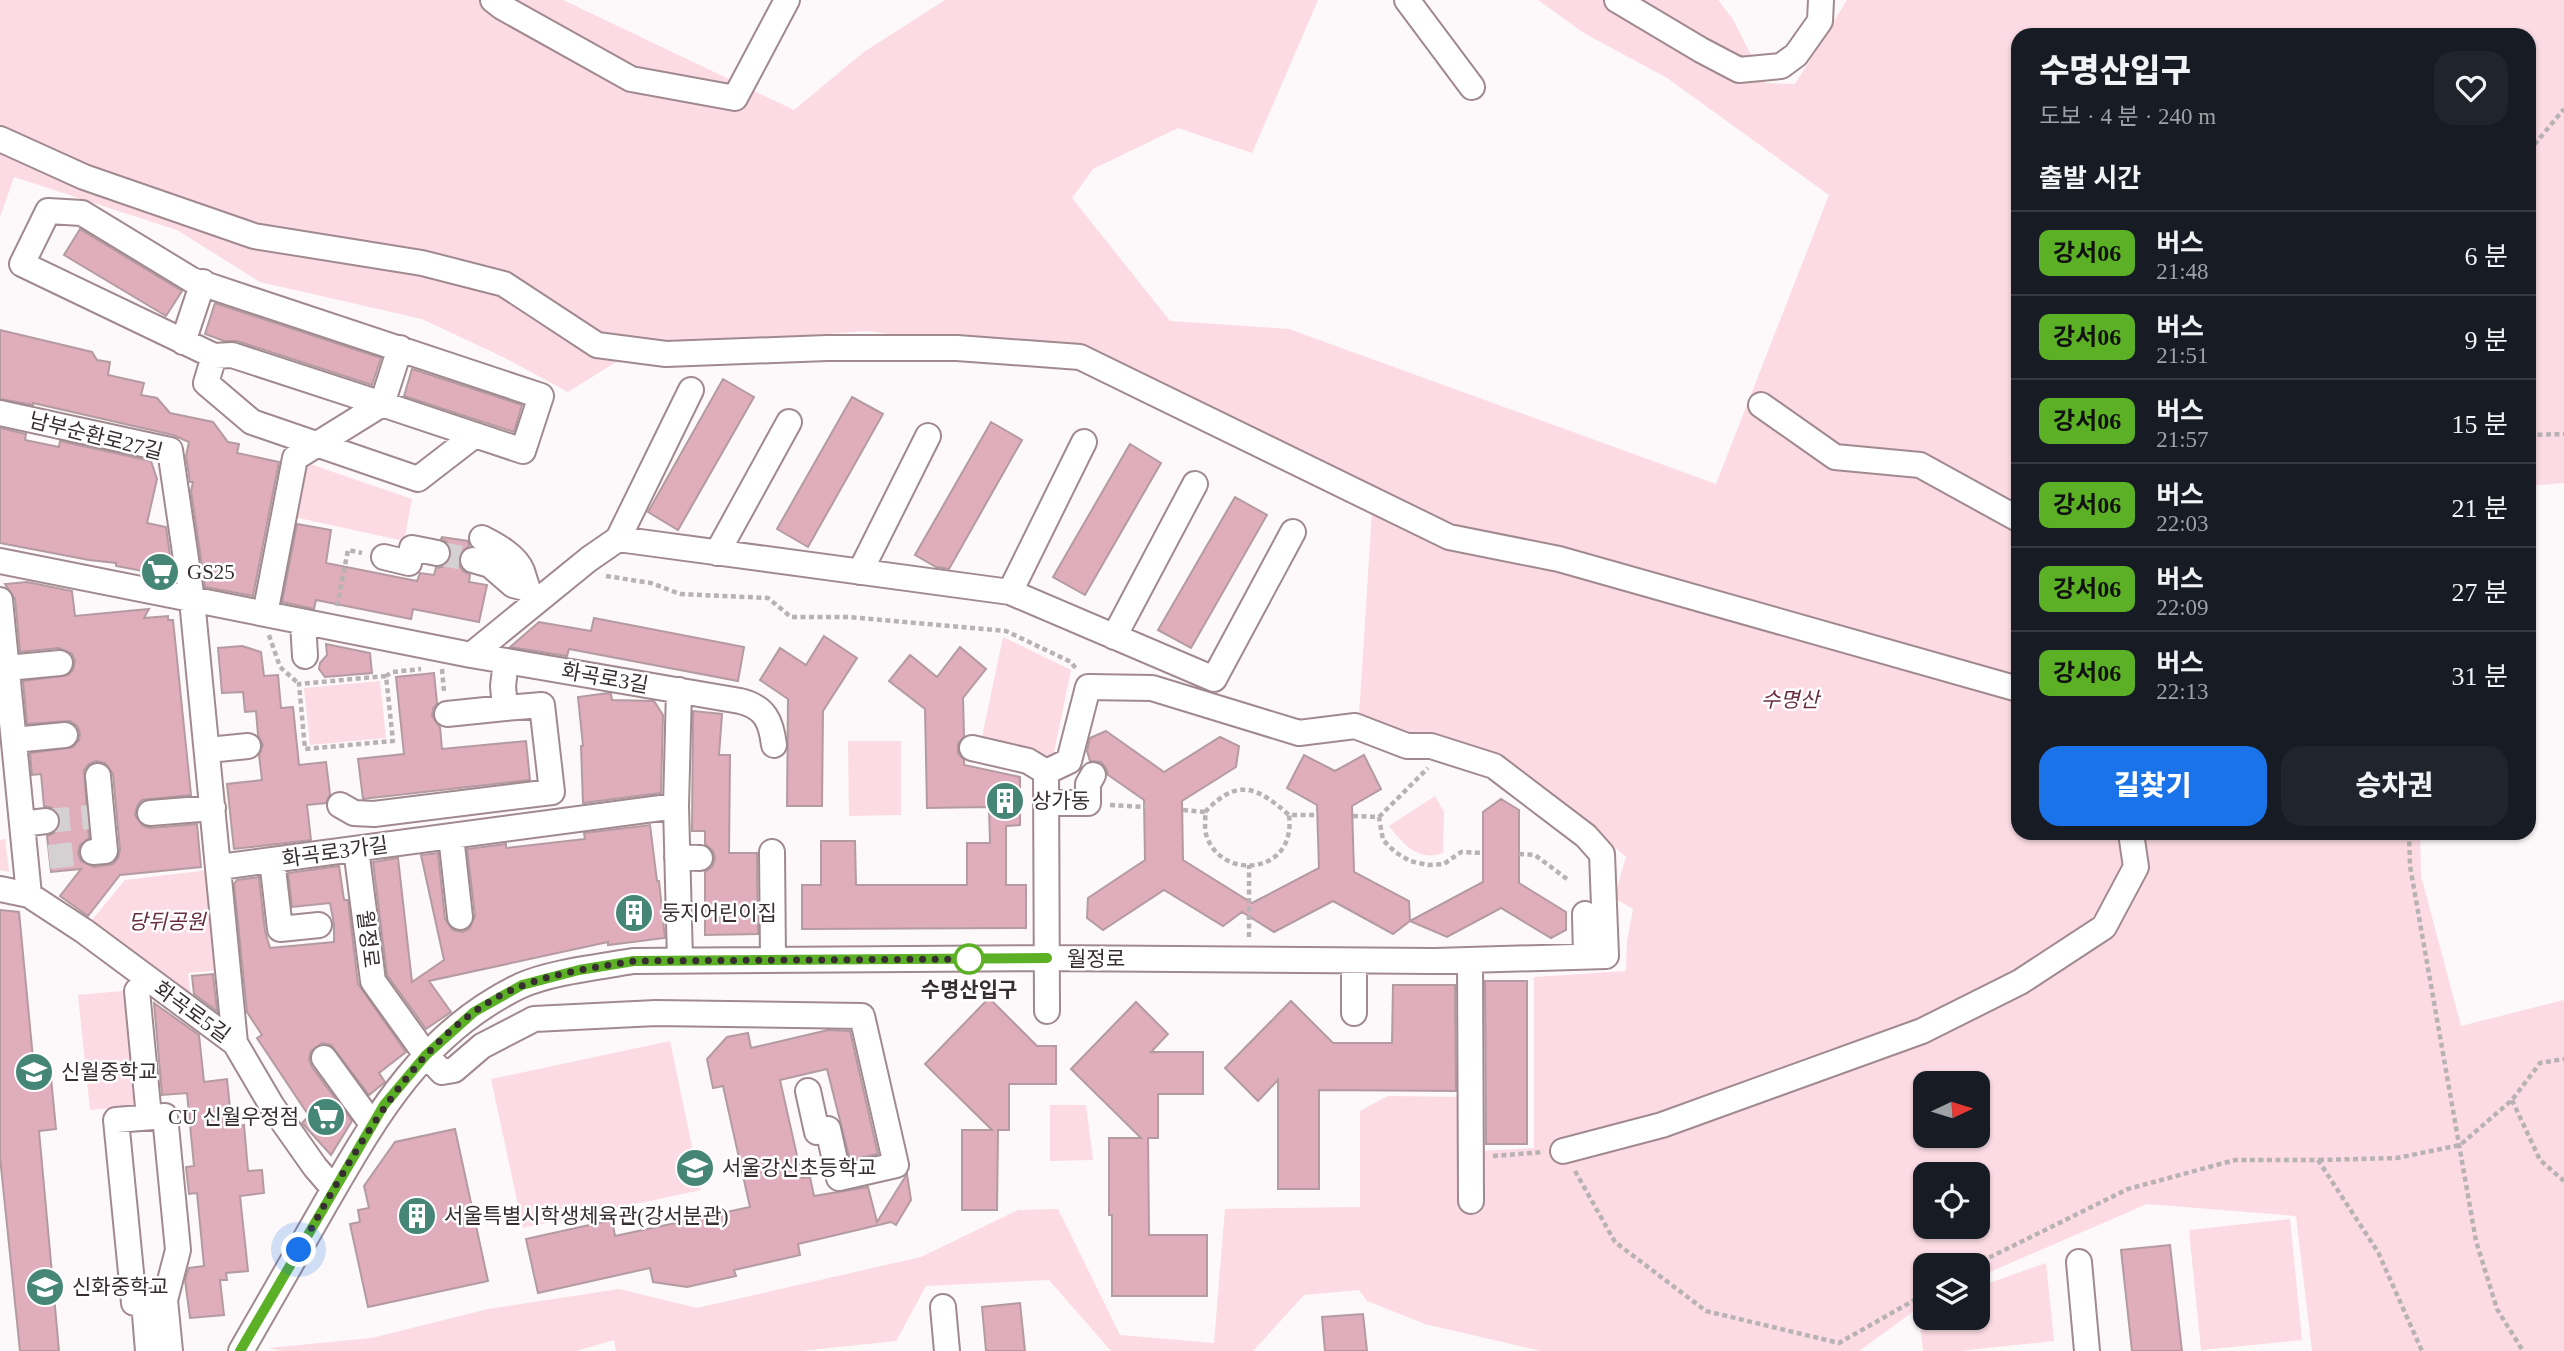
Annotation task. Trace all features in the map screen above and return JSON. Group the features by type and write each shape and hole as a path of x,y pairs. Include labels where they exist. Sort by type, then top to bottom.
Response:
{"street":[{"path":"493,0 631,79 735,98 787,0"},
{"path":"1407,0 1472,87"},
{"path":"1616,0 1739,69 1781,66 1796,55 1820,21 1821,0"},
{"path":"0,139 84,177 254,236 422,263 504,284 597,345 666,354 827,348 957,348 1080,358 1449,537 1559,559 2011,684"},
{"path":"48,211 82,212 192,280 203,282 541,396 523,451 232,355 214,356 22,264 48,211"},
{"path":"183,342 203,282"},
{"path":"265,614 295,458 382,404 400,348"},
{"path":"214,356 206,383 252,422 418,479 475,435"},
{"path":"471,655 531,595 582,565 618,539 691,390"},
{"path":"1761,405 1835,457 1920,465 2011,515"},
{"name":"남부순환로27길","path":"0,413 170,450 192,600"},
{"path":"717,553 789,422"},
{"path":"860,572 928,436"},
{"path":"1010,592 1084,442"},
{"path":"1114,637 1195,484"},
{"path":"618,539 1010,592 1214,679 1293,532"},
{"path":"384,557 409,563 412,548 437,553"},
{"path":"478,549 513,559 521,569 531,595"},
{"name":"화곡로3길","path":"0,561 471,655 753,704 764,713 772,729 774,746"},
{"path":"0,600 14,740 41,857 49,856"},
{"path":"192,600 220,867 235,1044"},
{"path":"303,622 305,656"},
{"path":"505,708 503,687 506,661"},
{"path":"7,668 60,663"},
{"path":"972,748 1053,769 1069,761 1088,687 1152,688 1298,733 1355,726 1407,746 1431,746 1494,765 1586,836 1602,854 1596,956"},
{"path":"679,690 676,806 689,858 680,960"},
{"path":"340,805 354,813 373,814 552,792 542,705 447,714"},
{"path":"14,740 65,735"},
{"path":"208,750 248,746"},
{"path":"1047,1012 1046,803 1053,769"},
{"path":"1046,803 1088,803 1088,784 1093,775"},
{"path":"93,852 105,851 96,817 98,776"},
{"path":"29,895 36,794"},
{"name":"화곡로3가길","path":"220,867 676,806"},
{"path":"150,813 214,808"},
{"path":"451,836 460,916"},
{"path":"1563,1150 1662,1125 1922,1031 2020,982 2104,927 2136,867 2132,840"},
{"name":"월정로","path":"356,849 373,981 426,1055"},
{"path":"772,852 773,960"},
{"path":"272,860 281,929 319,925"},
{"name":"화곡로5길","path":"0,889 29,895 84,931 235,1044 272,1106 334,1189"},
{"path":"1585,914 1596,956"},
{"name":"월정로","path":"240,1351 384,1105 426,1055 474,1012 522,985 579,970 634,961 1047,958 1354,961 1596,956"},
{"path":"1470,960 1471,1202"},
{"path":"1354,961 1354,1013"},
{"path":"137,991 149,1117"},
{"path":"426,1055 442,1072 454,1070 482,1046 534,1019 656,1013 862,1016 896,1165 839,1178 828,1129 817,1132 808,1091"},
{"path":"324,1058 372,1124"},
{"path":"148,1351 154,1301 178,1250 165,1116 116,1121 134,1303 154,1301"},
{"path":"2079,1262 2087,1351"},
{"path":"154,1301 170,1351"},
{"path":"943,1307 947,1351"}],"path":[{"path":"2536,143 2563,111"},
{"path":"2536,435 2564,434"},
{"path":"332,628 348,550 384,557"},
{"path":"582,565 651,583 680,594 768,598 791,617 849,617 1006,631 1071,662 1088,687"},
{"path":"386,676 393,741 304,749 299,684 386,676 392,672 442,667 447,714"},
{"path":"1353,816 1379,817 1445,750"},
{"path":"1290,815 1291,829 1284,848 1264,864 1236,865 1218,854 1206,835 1205,812 1219,798 1247,789 1266,794 1290,815 1317,815"},
{"path":"1088,803 1144,807"},
{"path":"1182,810 1205,812"},
{"path":"1379,817 1384,840 1395,852 1410,861 1428,865 1444,864 1461,852 1483,853"},
{"path":"2409,840 2410,866 2476,1241 2497,1309 2523,1351"},
{"path":"1519,854 1535,855 1567,879"},
{"path":"1248,960 1249,865"},
{"path":"1990,1257 2128,1189 2235,1160 2397,1158 2460,1145 2512,1100 2540,1063 2564,1059"},
{"path":"2512,1100 2540,1160 2564,1181"},
{"path":"1471,1157 1563,1150 1615,1242 1706,1311 1839,1343 1913,1301"},
{"path":"2318,1160 2378,1252 2422,1351"}],"green space":[{"name":"수명산","path":"0,0 563,0 794,110 864,52 945,0 1318,0 1252,153 1178,128 1093,169 1072,198 1170,321 1289,329 1716,484 1829,195 1667,78 1584,33 1538,0 1718,0 1734,21 1765,83 1795,84 1847,0 2564,0 2564,483 2536,485 2536,28 2011,28 2011,840 2420,840 2421,876 2461,1026 2564,1000 2564,1351 2312,1351 2296,1216 2147,1204 1990,1272 1990,1253 1913,1253 1913,1312 1859,1351 1541,1351 1425,1324 1367,1301 1359,1290 1304,1295 1253,1351 1111,1351 1049,1280 926,1286 896,1341 800,1351 616,1351 614,1340 576,1351 281,1351 268,1348 372,1338 488,1309 619,1289 697,1308 921,1257 1018,1210 1058,1209 1120,1335 1214,1343 1225,1209 1360,1207 1360,1111 1388,1096 1463,1097 1479,1151 1534,1148 1534,977 1626,971 1627,941 1633,909 1614,898 1626,857 1582,818 1412,737 1359,716 1373,496 1088,363 868,331 640,347 568,392 505,358 422,319 260,282 177,230 14,177 0,217"},
{"path":"304,462 412,499 404,541 294,517"},
{"path":"1003,637 1071,670 1053,757 981,742"},
{"path":"380,681 386,738 310,745 304,688"},
{"path":"848,741 901,741 901,815 849,816"},
{"path":"1435,796 1444,812 1443,853 1426,855 1412,850 1389,826"},
{"path":"5,839 9,872 0,870 0,840"},
{"name":"당뒤공원","path":"209,870 220,970 188,973 191,999 91,921 125,880"},
{"path":"133,990 144,1105 90,1110 78,995"},
{"path":"670,1041 701,1190 523,1228 491,1079"},
{"path":"1050,1105 1086,1105 1093,1160 1050,1161"},
{"path":"2290,1219 2302,1340 2201,1350 2189,1230"},
{"path":"2046,1263 2054,1341 1959,1351 1923,1351 1921,1330 1990,1330 1990,1283"}],"building":[{"path":"80,229 182,291 166,316 64,255"},
{"path":"215,303 381,358 372,385 237,341 224,341 205,334"},
{"path":"0,330 92,352 97,360 110,362 108,375 144,383 141,395 157,398 170,413 213,422 228,442 239,444 237,453 279,462 253,596 205,587 191,491 193,482 190,482 186,456 189,442 173,435 33,403 0,399"},
{"path":"412,369 522,405 514,432 404,396"},
{"path":"723,379 754,397 678,530 648,512"},
{"path":"852,397 883,414 808,547 777,529"},
{"path":"991,422 1022,440 949,569 936,567 915,555"},
{"path":"0,428 26,434 25,440 59,447 60,441 151,461 157,479 147,523 166,527 172,569 166,579 116,566 116,563 0,543"},
{"path":"1130,444 1161,463 1085,595 1053,577"},
{"path":"1235,497 1267,515 1191,648 1158,630"},
{"path":"297,524 331,530 326,563 417,581 420,573 434,575 436,568 449,562 451,549 442,537 468,541 469,546 459,555 459,564 463,571 470,575 469,582 487,585 479,622 413,609 411,619 316,600 314,609 282,602"},
{"path":"27,582 72,591 75,616 149,609 144,618 168,616 168,620 173,620 191,795 142,800 135,815 143,826 150,828 197,824 201,867 120,875 88,916 60,896 81,869 51,872 47,836 59,827 61,818 52,808 44,806 41,774 32,775 30,753 73,747 79,740 80,733 77,726 70,721 27,724 23,681 68,675 73,670 75,661 72,654 59,648 20,652 15,599 5,584","holes":["96,761 105,763 113,774 120,850 113,864 94,867 81,861 78,853 80,845 89,838 84,770"]},
{"path":"594,618 744,647 738,681 569,649 567,656 510,647 539,622 591,631"},
{"path":"824,636 857,658 823,711 822,806 787,806 788,699 760,680 780,648 806,665"},
{"path":"326,644 370,653 372,673 325,677 319,669 320,663 327,655"},
{"path":"242,646 261,652 264,676 278,675 281,708 293,707 299,765 326,762 330,794 326,803 307,805 311,840 234,849 227,784 262,780 259,755 263,745 258,735 256,711 245,712 243,692 222,693 218,648"},
{"path":"960,647 986,669 963,698 964,736 958,744 958,753 964,760 964,765 1020,777 1020,825 1006,826 1006,885 1026,885 1026,928 802,929 802,885 821,885 821,841 855,841 856,885 967,885 967,843 990,843 989,807 927,808 925,709 889,681 910,655 937,677"},
{"path":"434,673 437,703 432,716 440,727 442,749 526,741 530,780 363,799 358,759 404,754 396,677"},
{"path":"611,694 612,700 654,701 663,715 661,793 583,803 583,746 578,697"},
{"path":"693,711 722,714 719,755 730,755 729,853 757,853 758,934 705,935 705,872 712,867 715,858 713,851 705,844 705,831 692,831"},
{"path":"1106,731 1164,772 1220,737 1239,746 1236,767 1182,801 1183,860 1252,903 1319,868 1317,805 1287,788 1304,755 1335,771 1364,755 1381,789 1352,806 1354,872 1409,901 1410,921 1393,934 1333,901 1274,932 1242,912 1223,926 1164,890 1103,930 1087,918 1088,898 1145,860 1144,800 1108,775 1101,762 1090,761 1087,751 1090,738"},
{"path":"1501,799 1519,810 1519,883 1566,912 1566,930 1551,938 1501,908 1447,937 1410,921 1483,882 1483,812"},
{"path":"650,825 665,938 608,945 608,942 429,981 451,1012 426,1029 387,975 373,862 398,858 412,982 444,960 421,855 438,853 445,919 453,930 462,932 469,929 475,916 467,849 506,844 506,848 585,839 584,833"},
{"path":"339,866 344,900 348,900 358,984 406,1052 379,1073 385,1082 369,1095 331,1045 322,1043 311,1051 309,1059 312,1067 352,1121 331,1155 302,1123 309,1116 257,1038 262,1035 247,1012 234,884 237,880 259,877 265,931 270,948 334,942 330,903 292,907 288,873"},
{"name":"신월중학교","path":"0,910 19,912 35,1079 51,1078 56,1129 39,1131 59,1351 20,1351 0,1157"},
{"path":"213,974 217,1011 194,994 192,976"},
{"path":"1485,981 1527,981 1527,1144 1486,1144"},
{"path":"1393,985 1455,985 1456,1091 1319,1090 1319,1189 1278,1189 1278,1080 1258,1101 1225,1068 1291,1001 1333,1043 1392,1043"},
{"path":"989,998 1037,1046 1056,1046 1056,1084 1009,1084 1009,1130 998,1130 997,1210 962,1210 962,1130 992,1130 925,1064"},
{"path":"1136,1002 1168,1034 1151,1052 1203,1052 1203,1094 1158,1094 1158,1138 1148,1138 1149,1235 1207,1235 1207,1296 1112,1296 1109,1138 1141,1138 1071,1069"},
{"path":"154,1003 199,1035 204,1082 227,1079 232,1127 244,1125 248,1171 262,1170 264,1193 240,1196 248,1271 226,1273 227,1280 220,1280 224,1315 190,1318 185,1280 189,1268 204,1266 197,1193 189,1194 186,1167 194,1166 187,1093 162,1095"},
{"name":"서울강신초등학교","path":"828,1030 850,1031 878,1154 850,1160 827,1069 780,1080 802,1178 810,1177 814,1196 868,1187 877,1222 907,1174 911,1200 896,1225 891,1222 798,1244 800,1255 734,1270 736,1276 687,1287 653,1282 650,1268 538,1293 526,1239 612,1220 615,1236 750,1207 723,1086 713,1088 707,1059 727,1037 748,1033 751,1048"},
{"name":"서울특별시학생체육관(강서분관)","path":"455,1129 488,1281 368,1307 350,1224 360,1222 358,1210 369,1208 364,1186 395,1142"},
{"path":"2170,1245 2182,1351 2132,1351 2121,1250"},
{"path":"1020,1303 1025,1351 986,1351 982,1307"},
{"path":"1363,1314 1367,1351 1325,1351 1322,1317"}],"tunnel":[{"path":"437,553 473,560"},
{"path":"46,821 90,817"},
{"path":"49,857 93,852"}],"bus line":[{"name":"강서06","path":"240,1351 384,1105 426,1055 474,1012 522,985 579,970 634,961 1047,958"}],"place":[{"name":"GS25","path":"160,572"},
{"name":"상가동","path":"1005,801"},
{"name":"둥지어린이집","path":"634,913"},
{"name":"수명산입구","path":"969,959"},
{"name":"신월중학교","path":"34,1072"},
{"name":"CU 신월우정점","path":"326,1117"},
{"name":"서울강신초등학교","path":"695,1168"},
{"name":"서울특별시학생체육관(강서분관)","path":"417,1216"},
{"name":"신화중학교","path":"45,1287"}],"route":[{"path":"299,1250 384,1105 426,1055 474,1012 522,985 579,970 634,961 969,959"}]}
